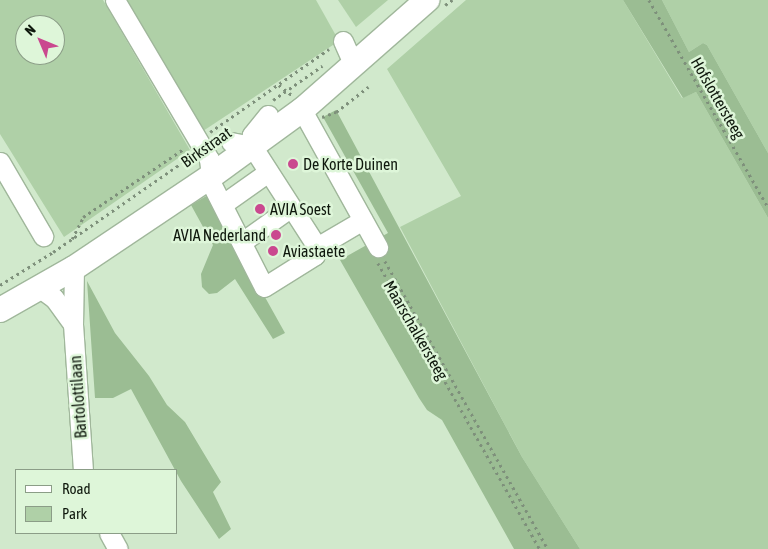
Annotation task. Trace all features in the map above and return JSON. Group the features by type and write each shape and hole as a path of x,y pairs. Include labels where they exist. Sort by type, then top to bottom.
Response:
{"main road":[{"name":"Birkstraat","path":"0,298 60,264 208,167 309,114 351,65 428,0"},
{"name":"Birkstraat","path":"246,147 266,110 351,65"},
{"name":"Birkstraat","path":"0,310 74,268 208,167"}],"street":[{"path":"115,0 208,167 223,204 264,287 315,255 317,247 363,220"},
{"path":"343,41 351,65"},
{"path":"309,114 381,253"},
{"path":"246,147 268,172 317,247"},
{"path":"0,162 43,236"},
{"path":"223,204 268,172"},
{"path":"242,242 291,207"},
{"name":"Bartolottilaan","path":"74,268 73,324 83,469"},
{"path":"40,288 54,298 73,324"},
{"path":"110,534 118,549"}],"path":[{"name":"Hofslottersteeg","path":"649,0 768,207"},
{"path":"266,110 288,90 325,64"},
{"path":"279,85 288,90"},
{"path":"309,114 336,112 368,87"},
{"name":"Birkstraat","path":"0,285 53,252 208,167"},
{"name":"Maarschalkersteeg","path":"540,549 374,257 381,253 548,549"}],"green space":[{"path":"0,0 103,0 190,150 64,237 0,134"},
{"path":"126,0 316,0 339,41 203,131"},
{"path":"338,0 388,0 356,27"},
{"path":"466,0 623,0 682,98 696,92 768,218 768,549 580,549 522,457 400,227 461,196 387,69"},
{"path":"623,0 662,0 689,52 703,43 707,45 768,153 768,218 696,92 683,98"},
{"path":"662,0 768,0 768,153 707,45 703,43 689,52"},
{"path":"336,110 522,457 580,549 514,549 442,420 427,410 419,398 340,260 388,233 323,117"},
{"path":"208,195 285,333 273,339 235,279 217,293 209,294 202,287 201,274 213,245 191,205"},
{"path":"87,281 115,333 149,376 167,405 185,422 221,482 213,492 231,529 219,539 181,481 178,475 178,469 174,469 131,389 113,398 95,398"}],"place":[{"name":"De Korte Duinen","path":"293,164"},
{"name":"AVIA Soest","path":"260,209"},
{"name":"AVIA Nederland","path":"276,235"},
{"name":"Aviastaete","path":"273,251"}]}
